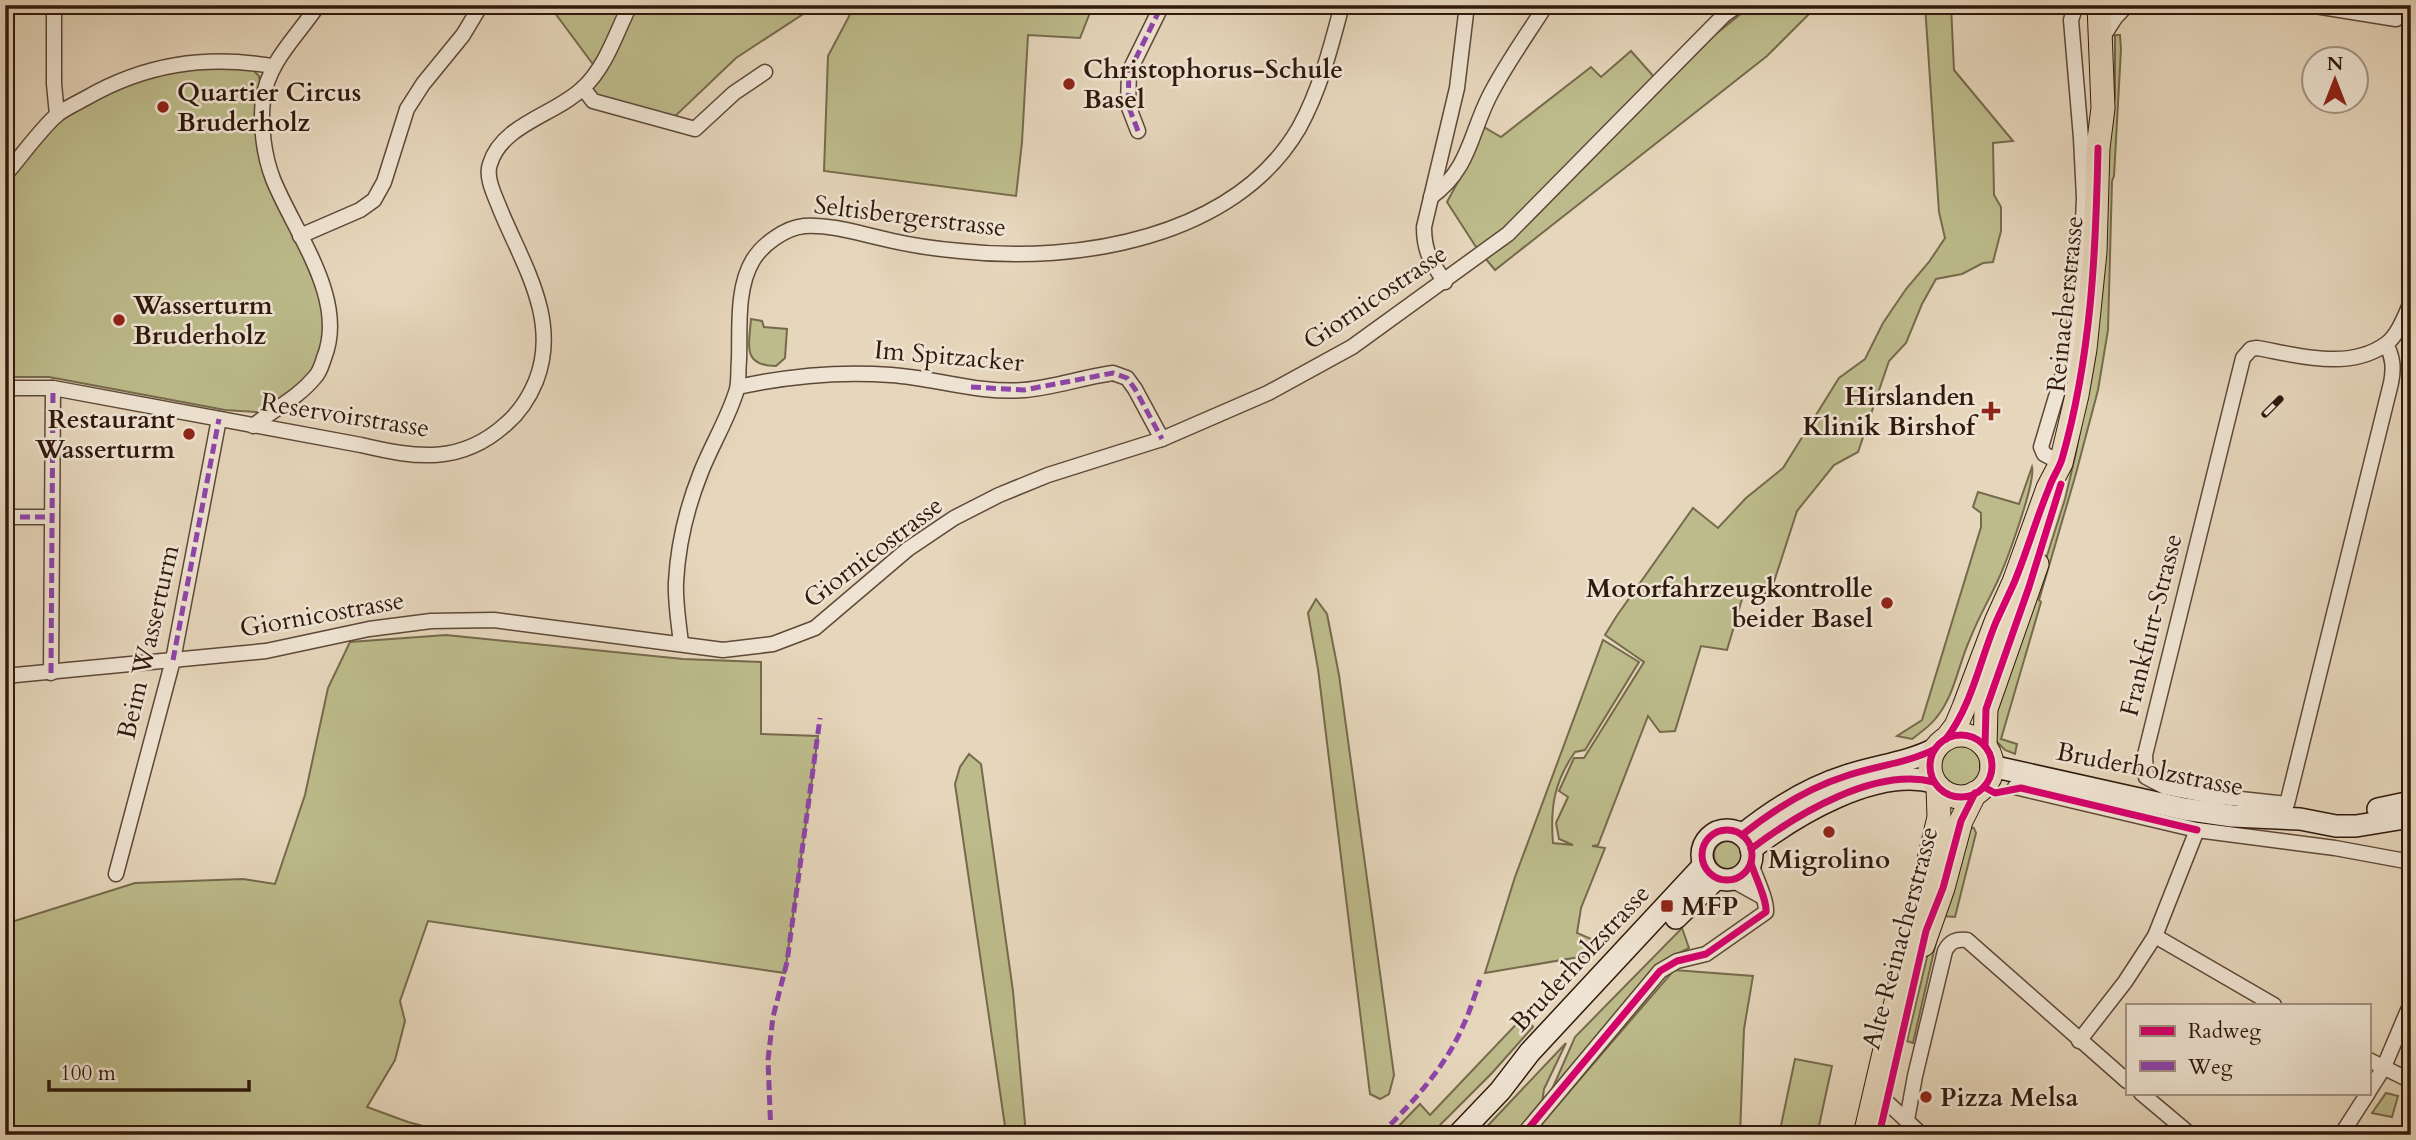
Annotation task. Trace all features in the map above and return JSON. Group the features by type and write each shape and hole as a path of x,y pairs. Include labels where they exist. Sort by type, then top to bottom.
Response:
{"main road":[{"name":"Reinacherstrasse","path":"2083,5 2089,111 2098,148"},
{"name":"Reinacherstrasse","path":"1988,756 1986,709 2060,490 2061,463 2081,373 2091,297 2098,148 2103,108 2099,5"},
{"name":"Reinacherstrasse","path":"1940,744 1956,726 1965,707 2048,488 2061,463"},
{"path":"1748,849 1726,830 1710,836 1703,850 1718,874 1740,877 1748,849 1784,805 1811,790 1844,776 1922,755 1940,744 1965,735 1976,739 1988,756 1984,787 1975,793 1956,796 1936,784 1907,778 1851,792 1796,817 1748,849"},
{"path":"1936,784 1930,769 1940,744"},
{"name":"Bruderholzstrasse","path":"1988,756 2184,809 2232,816 2300,819 2336,825 2356,825 2411,817"},
{"name":"Alte Reinacherstrasse","path":"1879,1135 1881,1096 1940,817 1936,784"},
{"name":"Alte Reinacherstrasse","path":"1865,1135 1881,1096 1926,931 1943,888 1961,821 1975,793"},
{"name":"Bruderholzstrasse","path":"2300,819 2411,802"},
{"name":"Bruderholzstrasse","path":"1458,1135 1500,1091 1538,1059 1718,874"}],"street":[{"path":"54,5 54,84 57,114"},
{"path":"253,426 291,401 317,375 330,344 330,311 324,288 272,177 263,136 263,101 272,66 318,5"},
{"path":"300,236 360,210 374,200 384,182 407,108 463,35 481,5"},
{"name":"Reservoirstrasse","path":"5,388 52,388 361,445 402,455 435,456 466,450 483,442 517,415 530,394 542,365 545,341 542,310 492,190 488,167 496,149 514,132 569,99 597,73 630,5"},
{"path":"1138,131 1128,105 1129,72 1162,5"},
{"name":"Seltisbergerstrasse","path":"681,644 676,583 682,530 700,473 738,387 743,288 753,260 774,238 801,226 831,228 897,242 962,251 1053,253 1100,247 1150,235 1198,218 1244,190 1278,156 1292,137 1315,95 1342,5"},
{"path":"1444,282 1424,245 1424,227 1457,88 1467,5"},
{"path":"1432,197 1447,186 1464,161 1489,97 1546,5"},
{"name":"Giornicostrasse","path":"5,676 266,651 369,629 431,621 494,620 723,650 773,644 815,628 908,549 954,518 999,495 1048,475 1162,439 1268,393 1352,347 1508,234 1724,15 1738,5"},
{"name":"Reinacherstrasse","path":"2061,463 2043,454 2041,447 2073,340 2082,245 2084,198 2071,20 2076,5"},
{"path":"2101,41 2115,18 2127,5"},
{"path":"2235,5 2260,5"},
{"path":"2309,5 2396,19"},
{"path":"5,175 57,114 106,87 154,68 201,61 244,61 272,66"},
{"path":"583,88 593,101 695,129 734,93 765,72"},
{"path":"2386,344 2404,318 2411,302"},
{"name":"Frankfurt-Strasse","path":"2386,344 2392,354 2394,368 2287,804 2165,788 2146,777 2145,755 2243,358 2251,349 2257,348 2339,359 2367,353 2386,344"},
{"name":"Im Spitzacker","path":"738,387 776,379 835,373 893,375 984,389 1024,390 1113,373 1126,378 1135,388 1162,439"},
{"path":"51,673 52,388"},
{"name":"Beim Wasserturm","path":"116,874 173,660 219,419"},
{"path":"5,517 50,517"},
{"path":"2015,788 2197,830 2335,848 2411,862"},
{"path":"2079,1041 2125,982 2155,936 2197,830"},
{"path":"1523,1135 1660,971 1677,961 1706,954 1766,912 1767,903 1762,896 1748,849"},
{"path":"1718,874 1762,896"},
{"path":"2155,936 2272,1004"},
{"path":"1907,1120 1945,951 1953,941 1959,939 1967,940 2126,1081"},
{"path":"2370,1089 2383,1069 2411,1003"},
{"path":"2370,1061 2411,1081"},
{"path":"2142,1094 2191,1135"},
{"path":"2341,1135 2367,1094"},
{"path":"1881,1096 1922,1135"}],"shaded area":[{"path":"549,5 817,5 736,58 669,122 593,101 583,88 595,67"},
{"path":"855,5 1093,5 1080,38 1028,35 1016,196 824,171 828,56"},
{"path":"1752,5 1818,5 1767,56 1495,270 1476,247 1447,202 1466,167 1482,126 1501,137 1591,67 1601,77 1631,51 1663,87 1712,37"},
{"path":"1925,5 1951,5 1954,70 2013,141 1993,143 1994,195 2001,207 2001,231 1993,262 1983,263 1962,274 1936,279 1906,343 1889,361 1858,452 1834,465 1797,511 1770,594 1745,589 1727,650 1701,646 1675,731 1660,732 1648,716 1598,845 1592,846 1605,848 1581,908 1577,933 1596,941 1591,955 1485,973 1515,877 1603,640 1639,662 1585,750 1575,752 1562,774 1553,807 1553,843 1573,845 1559,839 1556,823 1568,797 1559,791 1574,758 1584,758 1644,662 1605,635 1616,617 1693,508 1718,528 1746,498 1783,468 1839,378 1865,359 1883,323 1945,238 1939,212"},
{"path":"2115,35 2120,35 2121,49 2112,181 2108,330 2098,390 2001,739 2017,744 2015,754 2005,750 1994,739 1992,715 2065,499 2083,415 2115,97"},
{"path":"244,61 259,76 263,101 263,136 330,311 317,375 269,413 225,410 49,377 5,377 5,175 57,115 154,68"},
{"path":"751,319 762,321 764,327 787,329 785,358 776,366 765,365 753,358 749,345"},
{"path":"2032,467 2030,489 2013,541 1998,580 1973,631 1948,700 1934,721 1912,739 1897,736 1922,720 1981,527 1981,513 1973,507 1978,492 2019,504"},
{"path":"1316,599 1327,614 1339,675 1394,1075 1389,1094 1380,1099 1370,1094 1318,669 1308,613"},
{"path":"446,635 683,659 761,662 761,734 818,736 785,973 428,921 400,1001 405,1021 395,1060 367,1107 408,1122 457,1135 5,1135 5,924 135,883 243,879 275,884 305,795 328,688 350,642"},
{"path":"1960,744 1976,750 1982,766 1976,782 1960,788 1944,782 1938,766 1944,750"},
{"path":"969,754 981,764 1013,991 1026,1135 1006,1133 955,784 960,767"},
{"path":"1966,826 1974,828 1976,833 1955,917 1942,916 1913,1043 1907,1041 1933,932"},
{"path":"1728,841 1738,845 1742,855 1738,865 1728,869 1718,865 1714,855 1718,845"},
{"path":"1682,928 1689,948 1656,965 1550,1094 1575,1037"},
{"path":"1674,970 1753,976 1744,1029 1740,1135 1532,1135"},
{"path":"1525,1015 1533,1027 1430,1135 1390,1135 1420,1104 1430,1115"},
{"path":"1566,1043 1544,1089 1542,1103 1517,1135 1479,1135"},
{"path":"1795,1059 1832,1066 1817,1135 1779,1135"},
{"path":"2386,1093 2398,1096 2392,1117 2372,1113"}],"tunnel":[{"path":"2396,19 2411,20"}],"railway":[{"path":"2265,414 2280,399"}],"marked path":[{"path":"1138,131 1128,105 1129,72 1162,5"},
{"path":"971,387 1024,390 1113,373 1127,378 1162,439"},
{"path":"51,673 53,388"},
{"path":"173,660 219,419"},
{"path":"5,517 50,517"},
{"path":"771,1135 768,1060 773,1017 787,962 820,718"},
{"path":"1380,1135 1416,1098 1447,1056 1466,1020 1480,980"}],"cycle path":[{"path":"1946,739 1969,697 1996,622 2062,459 2072,421 2090,305 2098,148"},
{"path":"1985,746 1986,709 2029,587 2061,484"},
{"path":"1961,735 1983,744 1992,766 1983,788 1961,797 1939,788 1930,766 1939,744 1961,735"},
{"path":"1742,835 1766,817 1818,787 1935,749"},
{"path":"1751,849 1814,808 1862,787 1911,779 1934,782"},
{"path":"1984,787 1995,793 2021,788 2197,830"},
{"path":"1879,1135 1926,931 1943,888 1961,821 1975,793"},
{"path":"1727,830 1745,837 1752,855 1745,873 1727,880 1709,873 1702,855 1709,837 1727,830"},
{"path":"1523,1135 1660,971 1677,961 1706,954 1766,912 1763,894 1751,863"}],"place":[{"name":"Christophorus-Schule Basel","path":"1069,84"},
{"name":"Quartier Circus Bruderholz","path":"163,107"},
{"name":"Wasserturm Bruderholz","path":"119,320"},
{"name":"Hirslanden Klinik Birshof","path":"1991,411"},
{"name":"Restaurant Wasserturm","path":"189,434"},
{"name":"Motorfahrzeugkontrolle beider Basel","path":"1887,603"},
{"name":"Migrolino","path":"1829,832"},
{"name":"MFP","path":"1667,906"},
{"name":"Pizza Melsa","path":"1926,1097"}]}
